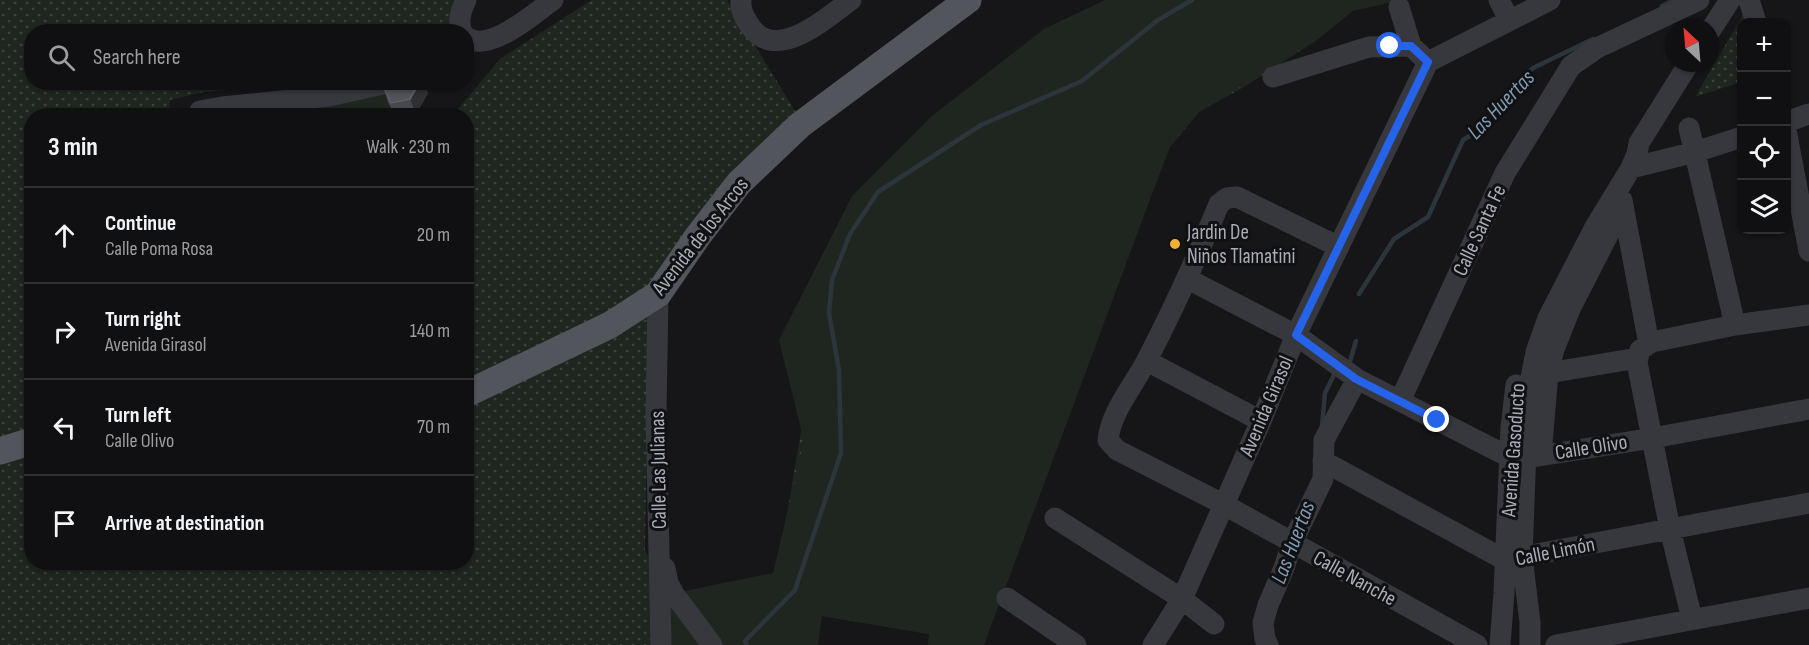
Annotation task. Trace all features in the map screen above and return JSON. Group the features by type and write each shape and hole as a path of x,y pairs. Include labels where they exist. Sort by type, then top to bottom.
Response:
{"main road":[{"name":"Avenida de los Arcos","path":"474,390 610,325 658,294 698,236 739,183 800,125 968,0"},
{"path":"0,451 24,444"}],"street":[{"path":"459,24 461,10 466,0"},
{"path":"474,41 486,42 506,33 553,0"},
{"path":"741,0 740,8 753,30 766,38 785,40 805,34 851,0"},
{"path":"1498,0 1509,20"},
{"path":"1399,7 1411,46 1428,62 1550,0"},
{"name":"Calle Santa Fe","path":"1400,402 1505,172 1571,66 1597,48 1699,0"},
{"path":"1718,18 1730,0"},
{"path":"1749,0 1755,18"},
{"path":"1273,77 1369,47 1411,46"},
{"name":"Avenida Girasol","path":"1154,645 1182,599 1261,421 1296,335 1428,62"},
{"name":"Avenida Gasoducto","path":"1500,645 1504,593 1513,558 1526,457 1528,394 1536,352 1548,318 1595,226 1631,168 1639,143 1683,72"},
{"path":"216,108 329,96 356,90"},
{"path":"1791,120 1809,114"},
{"path":"1689,128 1735,325"},
{"path":"1631,168 1737,139"},
{"name":"Avenida Gasoducto","path":"1526,457 1514,390 1525,346 1538,313 1585,222 1628,150 1639,143"},
{"path":"1791,156 1809,251"},
{"path":"1188,279 1296,335 1354,377 1400,402 1526,457 1554,349 1570,309 1612,226 1619,187"},
{"path":"1619,187 1643,351 1637,362 1670,529 1692,619"},
{"path":"1261,421 1147,361 1188,279 1219,204 1227,198 1237,197 1339,247"},
{"name":"Calle Las Julianas","path":"658,294 656,414 661,631"},
{"path":"1548,373 1643,351 1735,325 1809,315"},
{"name":"Calle Nanche","path":"1147,361 1110,426 1108,440 1117,450 1223,504 1477,645"},
{"path":"1267,642 1263,623 1284,568 1288,541 1323,479 1324,440 1354,377"},
{"name":"Calle Olivo","path":"1526,457 1653,438 1809,409"},
{"name":"Calle Limón","path":"1323,461 1513,558 1809,503"},
{"path":"1054,518 1182,599 1214,624"},
{"path":"659,541 668,583 707,638"},
{"name":"Avenida Gasoducto","path":"1513,558 1530,622 1530,645"},
{"path":"1007,598 1076,645"},
{"path":"1556,645 1809,598"}],"shaded area":[{"path":"0,0 461,0 448,24 24,24 24,90 224,90 170,100 168,108 24,108 24,570 474,570 474,108 459,108 500,59 592,0 727,0 797,114 659,268 648,372 645,550 666,598 776,578 802,426 784,345 1348,0 1317,40 1244,87 1199,112 1170,147 976,645 929,634 822,616 815,645 0,645"},
{"path":"1105,0 1392,0 1392,2 1353,11 1317,40 1199,112 1170,146 984,645 928,645 929,634 822,616 818,645 672,645 665,595 773,573 804,441 779,340 852,196 932,116 1044,29"},
{"path":"1747,8 1750,18 1741,18"},
{"path":"1737,25 1737,83 1695,97 1710,72 1719,72 1719,56"},
{"path":"377,90 395,90 395,108 268,108"}],"building":[{"path":"385,90 415,90 410,99 391,103"}],"waterway":[{"path":"747,645 745,641 795,590 841,453 839,370 829,313 832,280 850,234 878,192 981,125 1082,81 1158,20 1192,0"},
{"name":"Las Huertas","path":"1662,6 1674,0"},
{"name":"Las Huertas","path":"1359,294 1394,239 1428,217 1463,140 1478,131 1496,106 1533,68 1593,39"},
{"name":"Las Huertas","path":"1349,365 1356,341"},
{"name":"Las Huertas","path":"1322,426 1325,393 1336,371"}],"place":[{"name":"Jardin De Niños Tlamatini","path":"1175,244"}],"route":[{"path":"1390,46 1411,46 1428,62 1296,335 1356,379 1437,420"}]}
